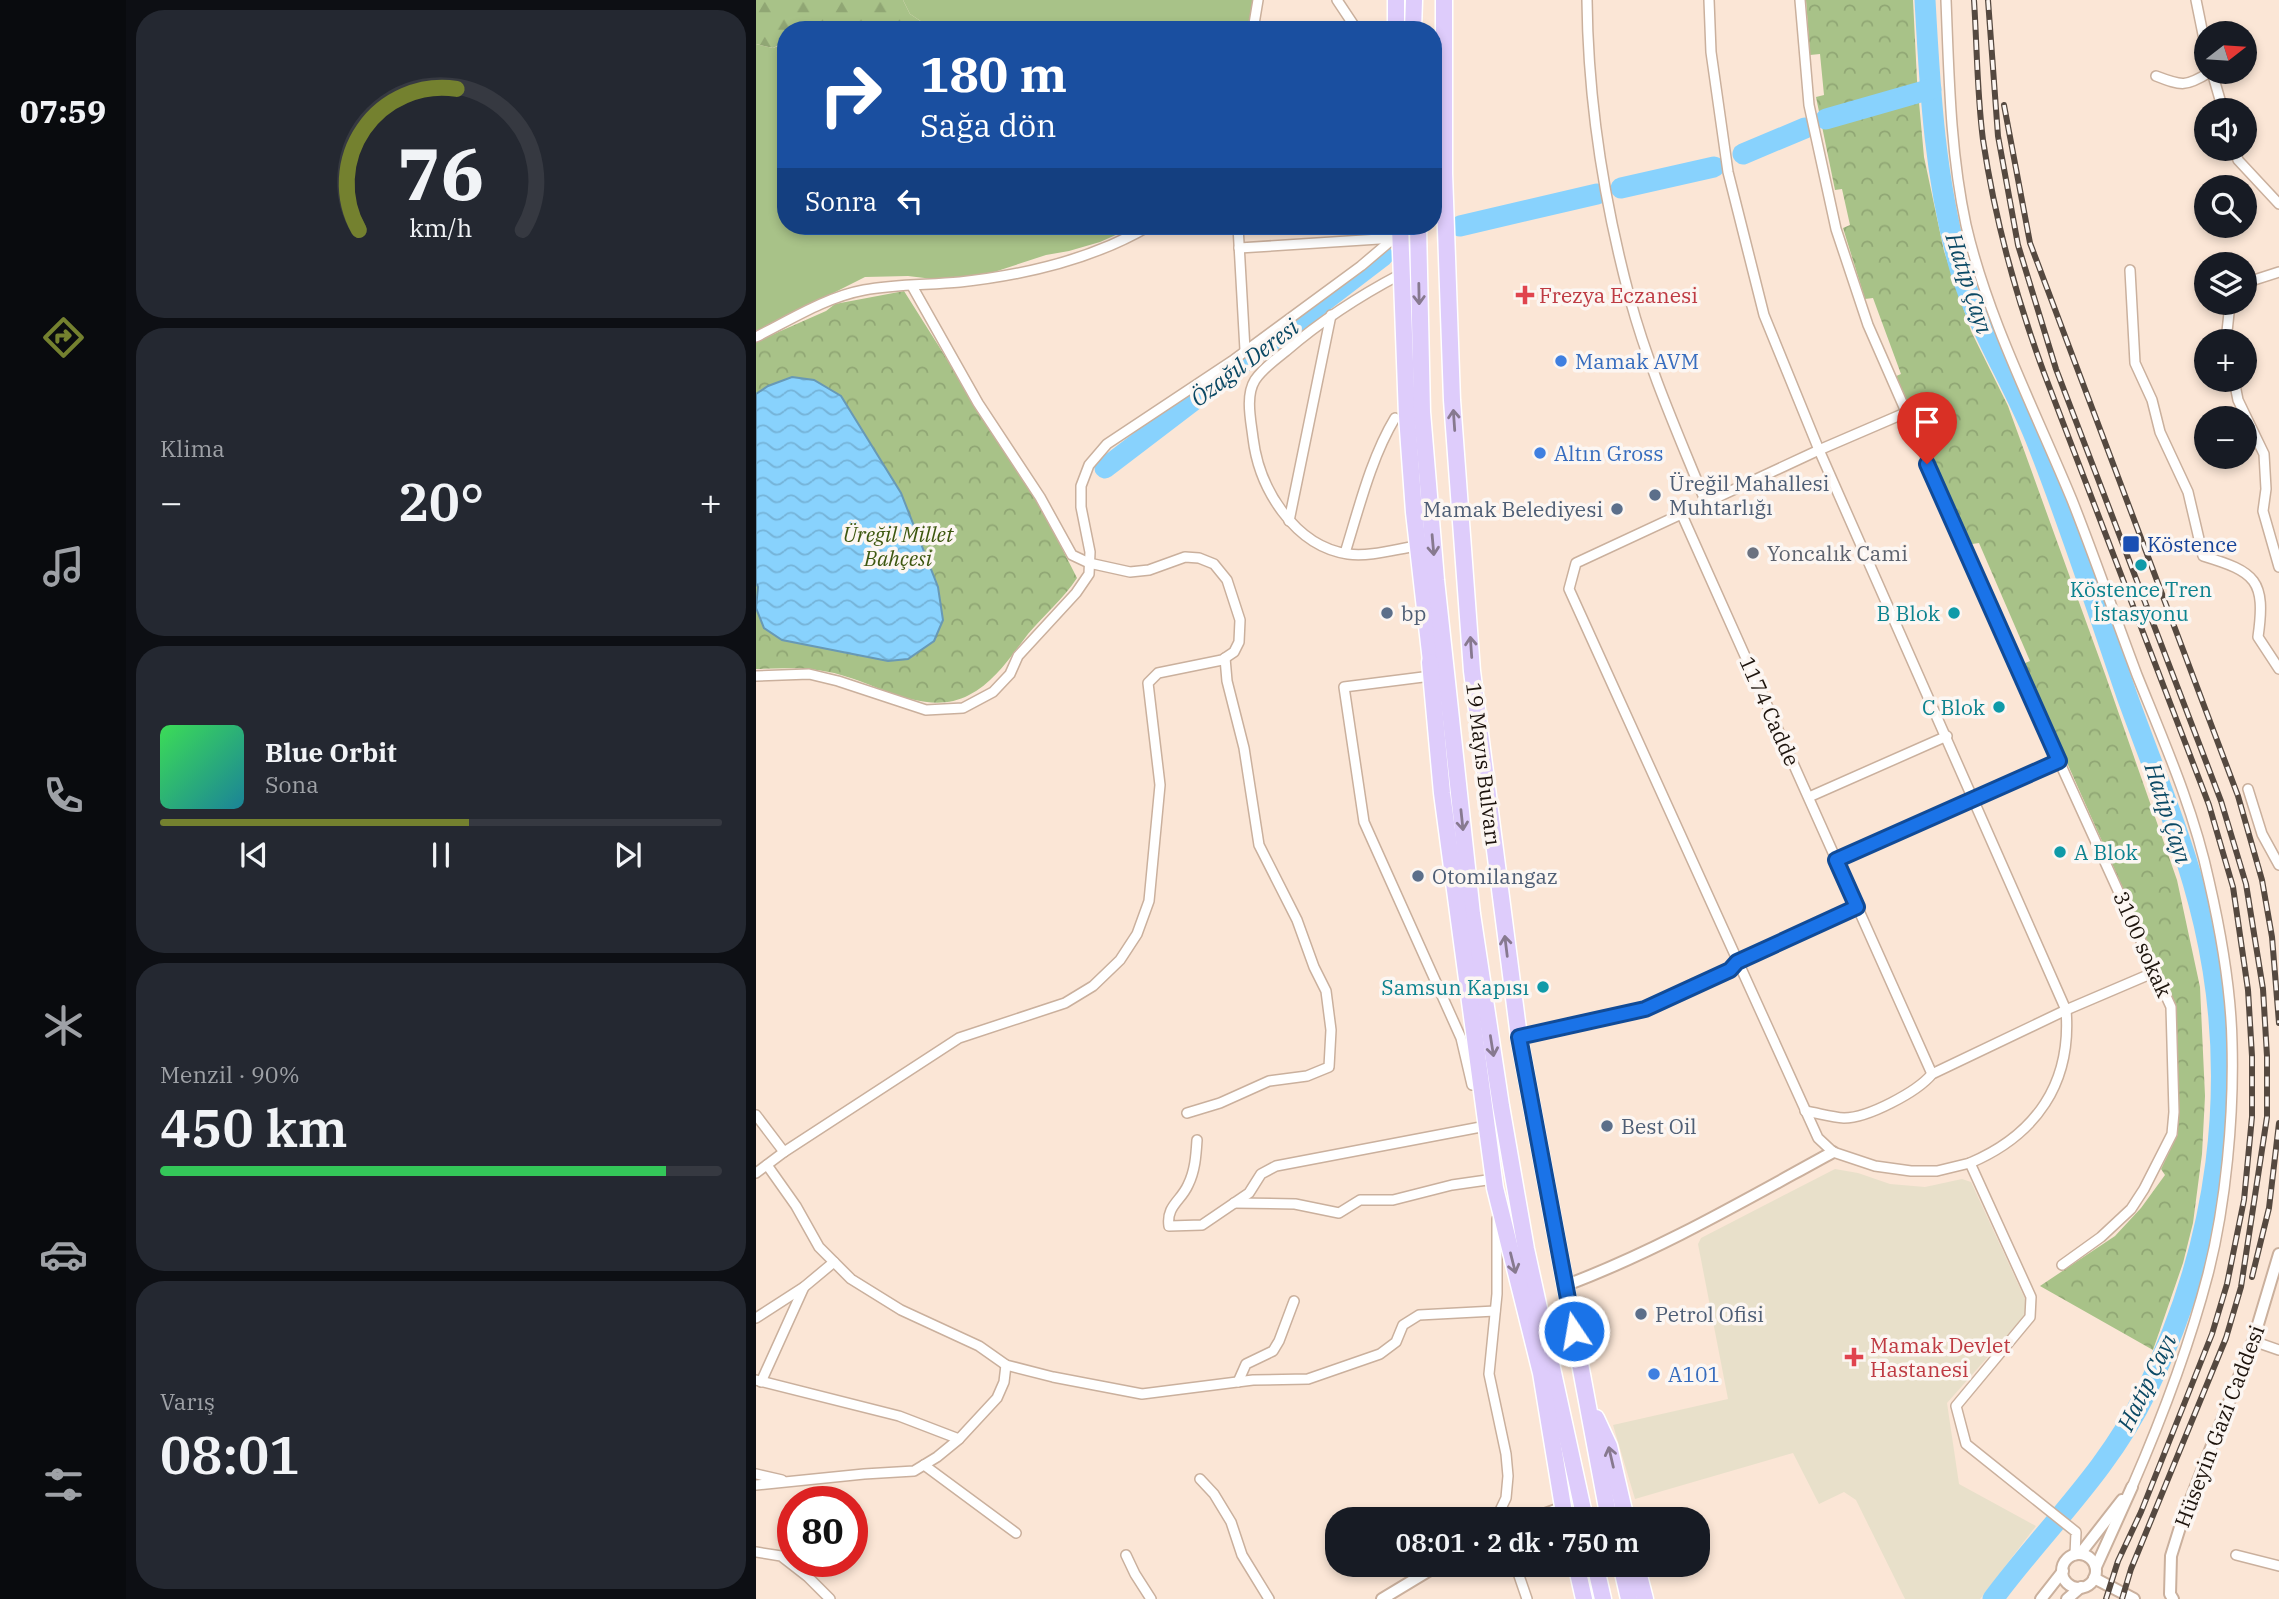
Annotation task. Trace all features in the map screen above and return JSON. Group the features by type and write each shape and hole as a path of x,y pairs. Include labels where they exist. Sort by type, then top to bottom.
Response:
{"highway":[{"path":"1396,0 1396,21"},
{"path":"1413,0 1413,21"},
{"name":"19 Mayıs Bulvarı","path":"1444,0 1444,173 1452,400 1472,671 1519,1037 1606,1507"},
{"path":"1398,235 1406,400 1417,546 1444,806 1494,1179 1541,1373 1563,1507"},
{"name":"19 Mayıs Bulvarı","path":"1418,235 1422,412 1472,914 1500,1105 1529,1262 1582,1507"},
{"path":"1431,669 1457,779"},
{"path":"1587,1397 1609,1446 1623,1507"},
{"path":"1579,1577 1584,1599"},
{"path":"1598,1577 1603,1599"},
{"path":"1623,1577 1629,1599"},
{"path":"1639,1577 1645,1599"}],"street":[{"path":"1254,21 1258,0"},
{"path":"1338,0 1351,21"},
{"path":"1587,0 1595,120 1614,233 1630,300 1654,373 1706,503"},
{"path":"1709,0 1711,52 1732,185 1764,315 1819,450 2066,1010 2064,1054 2056,1083 2040,1111 2020,1134 1995,1152 1970,1163 1937,1171 1875,1166 1833,1152 1818,1138 1569,589 1576,563 1819,450 1905,413"},
{"name":"3100 sokak","path":"1800,0 1809,105 1836,229 1868,325 2059,761 2171,1007 2174,1112 2172,1134 2131,1209 2101,1237 2062,1265"},
{"path":"1946,0 1951,112 1966,226 1997,323 2074,505 2188,806 2209,878 2225,970 2232,1041 2230,1113 2222,1201 2208,1272 2186,1347 2163,1415 2095,1573 2087,1586 2081,1587 2071,1585 2063,1571"},
{"path":"2196,0 2200,21"},
{"path":"2156,76 2181,85 2194,82"},
{"path":"2239,161 2279,204"},
{"path":"756,337 839,297 864,290 963,282 1049,265 1109,247 1132,235"},
{"path":"1239,235 1245,350"},
{"path":"1240,248 1377,235"},
{"path":"756,676 809,674 926,710 962,708 993,692 1010,674 1018,656 1076,593 1089,574 1081,486 1089,465 1107,444 1232,361 1361,266 1396,235"},
{"path":"2130,270 2135,363 2152,400 2160,432 2188,492 2203,556 2237,566 2255,582 2262,609 2258,637 2279,669"},
{"path":"2257,279 2279,272"},
{"path":"1401,274 1360,295 1276,358 1254,381 1250,398 1255,460 1267,489 1289,521 1317,543 1345,553 1371,553 1417,546"},
{"path":"756,1173 783,1152 959,1038 1065,1003 1093,986 1120,960 1138,934 1149,901 1160,785 1148,683 1158,673 1170,669 1225,658 1234,652 1239,642 1240,620 1227,580 1214,564 1199,558 1185,557 1149,570 1130,572 1089,563 1072,555 1040,497 978,403 912,286"},
{"path":"1289,521 1331,315"},
{"path":"2236,392 2264,454 2266,489 2263,512 2279,568"},
{"path":"1345,553 1369,480 1395,418"},
{"name":"1174 Cadde","path":"1682,515 1932,1074"},
{"path":"1186,1114 1269,1082 1307,1076 1329,1067 1331,1030 1326,990 1314,967 1297,920 1259,845 1244,748 1227,681 1225,658"},
{"path":"1431,669 1344,687 1364,822 1461,1038 1472,1084"},
{"path":"1809,797 1947,736"},
{"path":"1836,860 2059,761"},
{"path":"2248,789 2262,834 2279,864"},
{"path":"1519,1037 1645,1009 1730,970 1737,962 1857,907"},
{"path":"1805,1111 1845,1118 1876,1110 1924,1084 1932,1074 2066,1010 2155,972"},
{"path":"756,1115 783,1152"},
{"path":"1197,1140 1195,1169 1187,1189 1172,1204 1168,1217 1169,1226 1202,1225 1250,1193 1261,1174 1276,1166 1486,1126"},
{"path":"1564,1286 1601,1272 1690,1229 1833,1152"},
{"path":"1970,1163 2031,1297 2031,1307 2030,1317 1956,1406 1966,1444 2076,1532 2078,1554"},
{"path":"767,1165 796,1206 819,1247 851,1279 901,1310 979,1346 1006,1365 1053,1377 1142,1394 1238,1382 1308,1379 1380,1354 1396,1342 1403,1325 1419,1315 1495,1311"},
{"path":"1234,1203 1295,1205 1339,1213 1360,1200 1393,1200 1452,1185 1494,1179"},
{"path":"1497,1196 1497,1294 1489,1374 1506,1454 1508,1476 1506,1497 1501,1507"},
{"name":"Hüseyin Gazi Caddesi","path":"2173,1599 2170,1594 2171,1556 2253,1341 2279,1254"},
{"path":"758,1314 804,1287 834,1262"},
{"path":"804,1287 758,1381 876,1410 959,1439"},
{"path":"1238,1382 1246,1364 1273,1350 1294,1301"},
{"path":"2253,1341 2279,1350"},
{"path":"756,1485 914,1471 959,1439 996,1398 1004,1382 1006,1365"},
{"path":"924,1465 1016,1533"},
{"path":"756,1474 790,1481"},
{"path":"1200,1479 1214,1494 1231,1522 1242,1555 1269,1599"},
{"path":"2041,1599 2063,1571 2066,1560 2078,1554 2132,1487"},
{"path":"756,1552 781,1556 830,1599"},
{"path":"2078,1554 2090,1558 2095,1573 2134,1599"},
{"path":"1126,1555 1151,1599"},
{"path":"2235,1555 2279,1566"},
{"path":"1382,1599 1418,1577"},
{"path":"1514,1599 1526,1596 1519,1577"},
{"path":"2067,1599 2081,1587"}],"shaded area":[{"name":"Mamak Devlet Hastanesi","path":"1835,1169 1858,1173 1890,1184 1925,1187 1962,1179 1971,1182 2026,1301 2025,1315 1947,1403 1959,1484 2036,1526 1980,1599 1905,1599 1856,1500 1844,1492 1819,1504 1793,1453 1635,1499 1613,1425 1728,1399 1698,1244 1701,1238"}],"green space":[{"path":"756,0 903,0 910,14 920,21 777,21 777,46 773,48 756,44"},
{"path":"903,0 1254,0 1250,21 920,21 910,14"},
{"path":"1806,0 1913,0 1924,157 1944,251 1971,331 2008,406 2177,880 2200,987 2205,1096 2202,1154 2193,1223 2183,1263 2153,1350 2040,1286 2115,1236 2141,1208 2165,1175 2161,1169 2178,1134 2175,1005 2023,664 2030,661 1979,543 1972,544 1894,377 1901,374 1873,298 1865,299 1843,228 1850,225 1842,189 1835,190 1816,97 1824,95 1820,54 1810,55"},
{"path":"756,44 777,46 777,235 1116,235 988,274 941,280 908,276 865,277 756,332"},
{"name":"Üreğil Millet Bahçesi","path":"904,291 1044,513 1077,578 987,683 969,695 937,703 905,697 831,672 756,669 756,342 826,311 835,304"}],"water":[{"path":"792,377 814,380 841,396 901,493 938,587 943,620 934,641 908,659 888,661 782,640 764,628 756,608 756,394 768,386"}],"waterway":[{"name":"Hatip Çayı","path":"1925,0 1940,171 1961,272 1977,314 2026,416 2047,469 2179,837 2204,924 2215,984 2221,1044 2221,1104 2216,1163 2206,1222 2191,1280 2171,1337 2131,1421 2113,1448 1993,1599"},
{"name":"Özağıl Deresi","path":"1826,119 1931,89"},
{"name":"Özağıl Deresi","path":"1743,154 1805,128"},
{"name":"Özağıl Deresi","path":"1621,188 1714,167"},
{"name":"Özağıl Deresi","path":"1460,226 1597,194"},
{"name":"Özağıl Deresi","path":"1105,468 1383,256"}],"railway":[{"path":"1974,0 1983,140 1994,199 2024,316 2209,805 2233,887 2248,990 2252,1117 2244,1200 2227,1284 2212,1334 2141,1512 2118,1561 2106,1599"},
{"path":"1988,0 1998,136 2018,245 2056,369 2221,801 2246,884 2263,989 2267,1117 2241,1287 2226,1338 2131,1569 2122,1599"},
{"path":"2004,105 2030,243 2238,796 2262,880 2272,937 2279,1023"},
{"path":"2252,1277 2269,1208 2279,1123"}],"place":[{"name":"Frezya Eczanesi","path":"1525,295"},
{"name":"Mamak AVM","path":"1561,361"},
{"name":"Altın Gross","path":"1540,453"},
{"name":"Üreğil Mahallesi Muhtarlığı","path":"1655,495"},
{"name":"Mamak Belediyesi","path":"1617,509"},
{"name":"Köstence","path":"2131,544"},
{"name":"Yoncalık Cami","path":"1753,553"},
{"name":"Köstence Tren İstasyonu","path":"2141,565"},
{"name":"bp","path":"1387,613"},
{"name":"B Blok","path":"1954,613"},
{"name":"C Blok","path":"1999,707"},
{"name":"A Blok","path":"2060,852"},
{"name":"Otomilangaz","path":"1418,876"},
{"name":"Samsun Kapısı","path":"1543,987"},
{"name":"Best Oil","path":"1607,1126"},
{"name":"Petrol Ofisi","path":"1641,1314"},
{"name":"Mamak Devlet Hastanesi","path":"1854,1357"},
{"name":"A101","path":"1654,1374"}],"route":[{"path":"1574,1331 1519,1037 1645,1009 1730,970 1737,962 1857,907 1836,860 2059,761 1927,464"}]}
